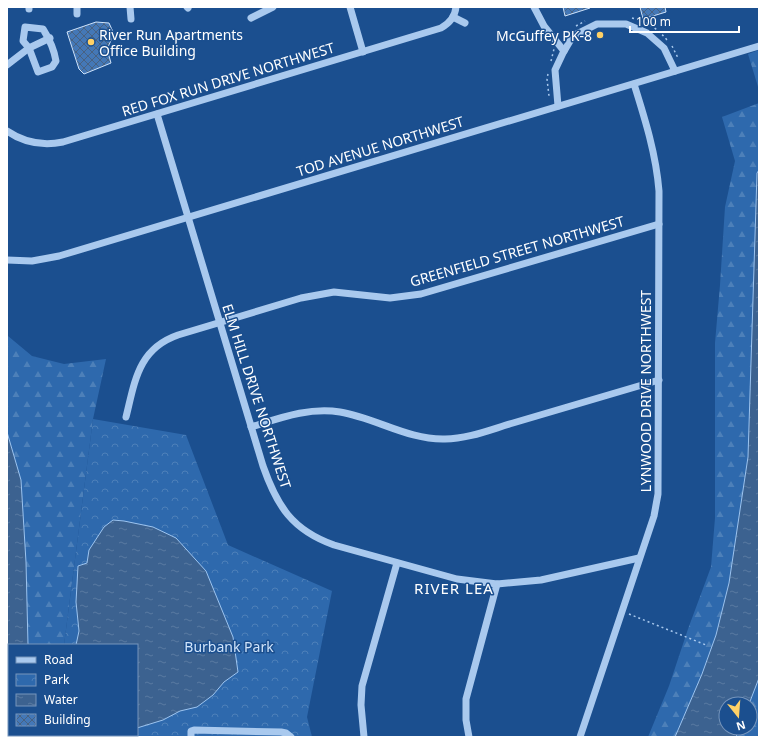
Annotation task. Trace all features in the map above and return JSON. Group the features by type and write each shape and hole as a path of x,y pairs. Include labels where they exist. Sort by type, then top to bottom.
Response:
{"street":[{"path":"130,7 131,19"},
{"path":"251,18 273,7"},
{"path":"350,7 363,52"},
{"path":"456,7 454,17 465,23"},
{"path":"534,7 544,26 564,51"},
{"name":"RED FOX RUN DRIVE NORTHWEST","path":"7,131 29,142 45,144 58,143 441,28 449,23 454,17"},
{"path":"558,106 555,70 564,51 573,36 597,24 626,24 647,33 664,48 675,71"},
{"path":"25,28 43,29 50,38 54,47 56,61 52,68 38,72 29,48 23,41 25,28"},
{"path":"7,65 29,48 50,38"},
{"name":"TOD AVENUE NORTHWEST","path":"7,260 32,261 46,259 188,218 759,46"},
{"name":"LYNWOOD DRIVE NORTHWEST","path":"580,737 654,516 658,494 659,191 656,162 651,140 634,84"},
{"name":"ELM HILL DRIVE NORTHWEST","path":"157,114 271,490 281,506 294,521 309,534 325,542 457,579 497,584 541,580 639,558"},
{"name":"GREENFIELD STREET NORTHWEST","path":"126,417 137,373 143,362 160,343 172,337 302,298 321,294 346,293 390,298 421,294 660,224"},
{"path":"251,427 302,412 329,411 351,415 423,438 455,439 659,380"},
{"path":"364,737 361,705 362,686 397,563"},
{"path":"470,737 466,720 466,699 497,584"},
{"path":"191,737 191,731 194,730 272,734 286,733 291,737"}],"path":[{"path":"629,18 644,21 662,34 673,48 678,58"},
{"path":"574,27 585,21"},
{"path":"550,63 553,51 558,44"},
{"path":"548,71 547,79 549,96"},
{"path":"622,611 706,645"}],"green space":[{"path":"759,50 759,90 748,54"},
{"path":"759,103 759,170 757,173 748,457 729,583 716,635 702,674 675,737 648,737 669,686 711,567 715,518 715,343 725,207 735,161 722,117"},
{"path":"7,332 8,336 32,356 64,364 106,359 93,419 64,644 28,644 26,562 21,480 7,432"},
{"name":"Burbank Park","path":"93,419 186,435 228,545 332,591 307,717 312,737 81,737 138,736 138,644 64,644"},
{"path":"759,678 758,735 758,696 752,696"},
{"path":"736,736 758,736 757,737"}],"water":[{"path":"759,170 759,678 752,696 718,696 718,736 736,737 675,737 702,674 716,635 729,583 748,457 757,173"},
{"path":"7,432 21,480 26,562 28,644 8,644 8,736 43,737 7,737"},
{"path":"113,520 124,521 153,527 176,538 206,571 233,637 238,672 224,682 213,695 197,707 180,711 163,720 138,728 138,644 76,644 79,631 76,602 78,566 87,563 89,550 104,527"}],"building":[{"path":"563,7 589,7 590,8 565,16"},
{"path":"640,7 665,7 666,12 643,19"},
{"name":"River Run Apartments Office Building","path":"96,22 109,23 114,34 107,49 111,63 84,74 79,69 67,32"}],"place":[{"name":"McGuffey PK-8","path":"600,35"},
{"name":"River Run Apartments Office Building","path":"91,42"}],"district":[{"name":"RIVER LEA","path":"454,588"}]}
